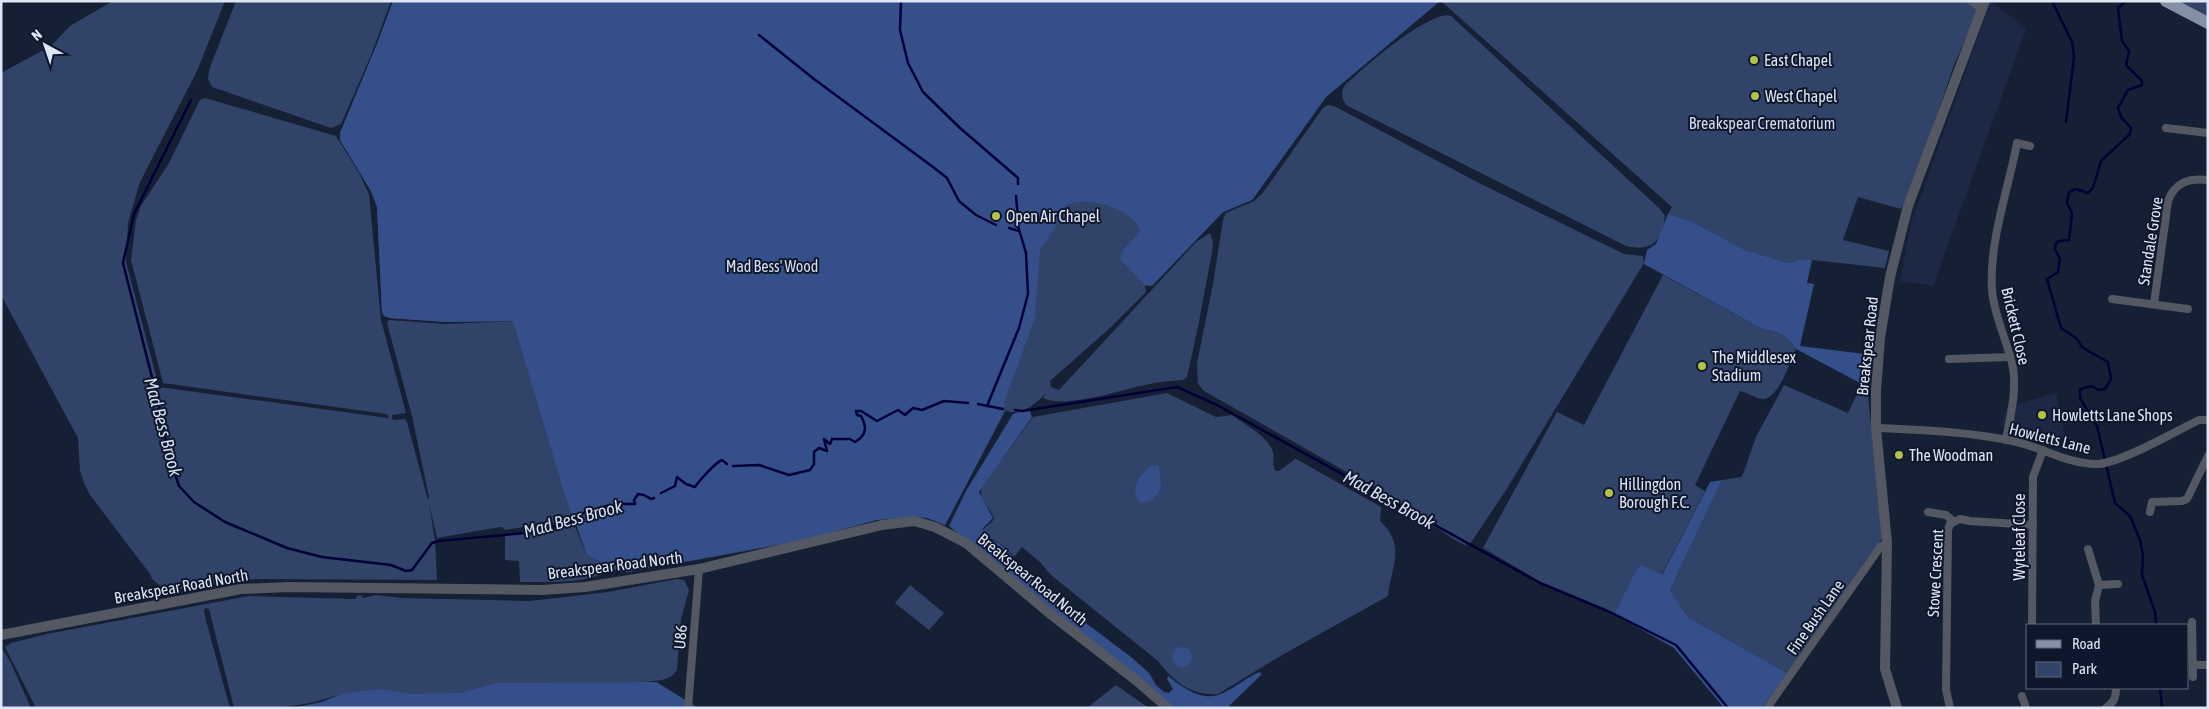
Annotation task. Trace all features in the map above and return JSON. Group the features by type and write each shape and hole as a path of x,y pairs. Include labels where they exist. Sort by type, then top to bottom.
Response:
{"main road":[{"path":"2166,1 2208,23"}],"street":[{"path":"1971,1 1983,5"},
{"name":"Breakspear Road","path":"1897,708 1885,669 1886,543 1876,428 1876,380 1894,260 1908,206 1983,5"},
{"path":"2166,128 2208,133"},
{"name":"Brickett Close","path":"2006,440 2014,370 1995,308 1992,270 1997,234 2017,143 2030,146"},
{"name":"Standale Grove","path":"2154,304 2168,201 2171,193 2184,182 2208,180"},
{"path":"2112,299 2188,308"},
{"path":"1949,359 2010,357"},
{"name":"Howletts Lane","path":"1876,428 1920,430 2006,440 2074,460 2100,463 2111,460 2199,420 2208,420"},
{"name":"Wyteleaf Close","path":"2032,624 2033,477 2043,450"},
{"path":"2150,512 2152,502 2182,501 2187,499 2208,456"},
{"path":"1928,512 1946,515 1953,521"},
{"name":"Stowe Crescent","path":"1950,708 1946,689 1948,530 1953,521 1960,519 2033,525"},
{"name":"Breakspear Road North","path":"1,635 241,589 542,590 585,587 699,570 882,525 914,521 928,524 966,543 1048,612 1137,681 1168,708"},
{"name":"Fine Bush Lane","path":"1767,708 1881,546 1886,543"},
{"path":"2088,550 2099,585 2095,601 2096,624"},
{"name":"U86","path":"688,708 699,570"},
{"path":"2099,585 2118,584"},
{"path":"2192,622 2193,677"},
{"path":"2193,665 2208,665"},
{"path":"2111,706 2116,696 2116,689"},
{"path":"2022,696 2026,708"}],"shaded area":[{"path":"1991,1 2026,29 1933,286 1900,281 1911,223"},
{"path":"2056,393 2067,448 2001,425 2007,407"}],"green space":[{"name":"Mad Bess' Wood","path":"113,1 225,1 197,71 140,182 128,223 126,262 159,387 388,418 389,416 386,414 163,383 131,260 136,220 141,206 169,163 200,100 205,98 336,136 359,173 369,194 381,320 406,413 392,415 392,417 393,420 405,419 407,422 428,500 429,497 412,416 387,323 389,320 445,324 513,321 445,322 390,318 384,316 382,312 377,207 371,191 340,140 340,133 393,1 1440,1 1326,97 1252,200 1223,212 1152,285 1145,286 1146,292 1111,327 1050,381 1051,387 1059,390 1196,242 1210,233 1213,242 1212,252 1187,377 1183,380 1150,384 1078,400 1053,401 1043,398 1046,393 1027,409 1017,412 1005,410 945,525 928,518 913,516 878,519 808,539 668,565 627,572 619,572 611,568 610,571 599,575 577,580 520,582 519,561 505,560 505,535 575,526 587,556 574,515 574,518 570,520 505,530 502,527 494,528 437,538 429,503 435,541 437,580 255,579 167,591 153,580 90,495 80,470 78,438 1,295 1,73 51,46 70,26"},
{"path":"236,1 391,1 372,53 341,124 331,128 212,87 208,79 210,67"},
{"name":"Mad Bess' Wood","path":"393,1 1440,1 1326,97 1252,200 1223,212 1152,286 1145,285 1120,259 1122,251 1141,231 1136,223 1119,210 1097,203 1075,202 1066,205 1049,238 1040,250 1035,318 1004,402 1005,411 945,525 927,518 913,517 877,520 803,540 627,572 611,568 587,555 565,495 513,321 445,322 390,318 384,316 382,312 377,207 371,191 340,140 340,133"},
{"name":"Breakspear Crematorium","path":"1441,1 1966,1 1978,10 1954,65 1915,179 1901,209 1858,197 1843,240 1889,251 1885,268 1801,259 1789,263 1745,250 1691,221 1668,214 1672,207"},
{"path":"2179,1 2208,1 2208,16"},
{"path":"1446,15 1451,16 1660,209 1665,216 1661,232 1654,243 1642,248 1626,246 1346,105 1342,91 1345,85 1355,76 1407,34 1434,19"},
{"path":"1328,105 1336,107 1479,183 1624,254 1643,256 1644,263 1506,490 1470,544 1465,545 1455,540 1375,488 1204,391 1198,384 1197,363 1213,284 1223,220 1226,213 1254,201 1262,194 1323,108"},
{"path":"1668,214 1691,221 1745,250 1789,263 1801,259 1812,260 1807,283 1814,284 1800,346 1873,355 1868,384 1860,383 1796,349 1786,338 1778,333 1764,330 1644,264 1647,250 1656,244"},
{"path":"1663,275 1764,330 1778,333 1786,338 1796,349 1779,386 1769,397 1760,399 1740,391 1695,485 1705,491 1661,576 1642,565 1636,570 1614,614 1541,582 1483,548 1557,412 1584,425"},
{"path":"1784,385 1848,413 1859,390 1868,396 1883,537 1787,673 1688,617 1670,590 1722,480 1741,477 1743,474 1756,437"},
{"path":"1167,393 1216,417 1232,415 1255,431 1270,446 1273,452 1276,471 1279,471 1295,459 1298,460 1381,507 1380,521 1387,528 1394,544 1395,559 1388,596 1282,655 1218,694 1191,690 1176,681 1158,661 1051,575 1040,562 1022,547 1014,557 1004,546 985,535 982,530 994,518 981,495 982,487 1033,417"},
{"path":"1029,409 1032,417 979,492 993,518 982,529 984,533 1005,548 1013,557 1012,563 1131,657 1149,673 1156,685 1164,692 1169,693 1173,689 1167,679 1168,676 1191,691 1204,696 1211,696 1228,691 1259,672 1262,674 1227,708 1171,708 949,526 966,491 1013,414"},
{"path":"1152,465 1159,466 1161,488 1153,500 1141,503 1135,493 1135,488 1137,482"},
{"path":"1722,480 1670,590 1688,617 1787,673 1762,708 1724,708 1674,648 1614,614 1636,570 1642,565 1662,575 1710,482"},
{"path":"677,579 684,580 689,590 681,619 677,670 666,679 644,682 656,682 698,708 293,708 322,702 338,695 312,703 262,708 234,708 209,609 206,608 204,610 206,621 230,708 36,708 5,647 11,643 47,634 249,596 356,599 357,596 361,595 363,598 376,595 403,598 530,601 608,592"},
{"path":"910,585 944,613 929,630 895,603"},
{"path":"1,647 10,661 31,708 1,708"},
{"path":"1178,647 1186,647 1192,653 1192,661 1186,667 1178,667 1172,661 1172,653"},
{"path":"656,682 698,708 293,708 322,702 346,693 382,689 412,694 460,693 498,683"},
{"path":"1116,685 1149,708 1087,708"}],"waterway":[{"path":"901,1 900,30 908,63 923,92 960,128 1018,178 1018,184"},
{"path":"2052,1 2072,42 2074,58 2066,122"},
{"path":"2126,1 2118,8 2122,41 2129,51 2126,65 2142,81 2142,85 2128,90 2118,108 2121,117 2131,128 2130,134 2101,161 2093,188 2088,193 2076,189 2069,192 2067,203 2072,213 2069,240 2056,243 2055,249 2060,259 2058,272 2047,279 2061,328 2076,338 2083,348 2108,362 2111,379 2105,389 2098,390 2092,386 2080,389 2080,398 2097,426 2115,503 2130,516 2140,540 2143,555 2142,575 2155,612 2156,624"},
{"path":"759,35 814,79 947,178 959,201 976,215 996,225"},
{"name":"Mad Bess Brook","path":"191,100 134,214 123,263 159,405 168,452 179,486 194,502 225,522 287,548 322,557 391,565 406,571 412,570 432,543 536,532 559,524 570,517 610,505 620,510 622,504 635,504 634,500 638,494 651,499 654,498"},
{"path":"1016,196 1018,218"},
{"path":"987,406 1019,328 1028,294 1026,253 1018,226"},
{"path":"1009,228 1019,231"},
{"name":"Mad Bess Brook","path":"1015,410 1022,411 1177,387 1217,405 1540,583 1610,612 1676,645 1728,708"},
{"name":"Mad Bess Brook","path":"733,466 759,465 789,475 810,470 814,464 814,452 819,448 827,451 824,439 830,444 832,439 850,439 855,442 862,437 865,427 861,416 857,415 856,411 861,411 877,421 898,410 905,415 913,408 922,410 944,401 968,403"},
{"name":"Mad Bess Brook","path":"978,404 1003,409"},
{"name":"Mad Bess Brook","path":"661,493 675,486 677,477 686,484 695,487 707,472 719,462 722,460 727,464"},
{"path":"2160,689 2162,708"}],"place":[{"name":"East Chapel","path":"1754,60"},
{"name":"West Chapel","path":"1755,96"},
{"name":"Open Air Chapel","path":"996,216"},
{"name":"The Middlesex Stadium","path":"1702,366"},
{"name":"Howletts Lane Shops","path":"2042,415"},
{"name":"The Woodman","path":"1899,455"},
{"name":"Hillingdon Borough F.C.","path":"1609,493"}]}
